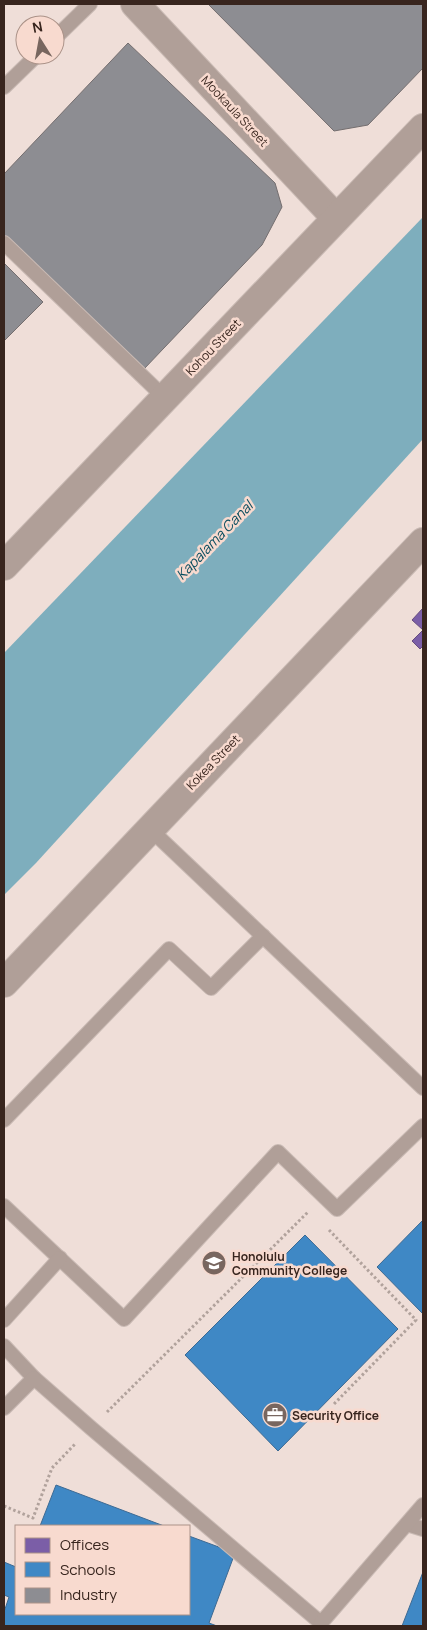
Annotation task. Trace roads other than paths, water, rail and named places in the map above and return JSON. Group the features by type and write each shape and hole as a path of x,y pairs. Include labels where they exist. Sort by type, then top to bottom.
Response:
{"street":[{"name":"Mookaula Street","path":"135,4 336,218"},
{"name":"Kohou Street","path":"4,566 423,128"},
{"name":"Kokea Street","path":"4,983 423,542"}],"lane":[{"path":"65,28 90,4"},
{"path":"4,87 27,65"},
{"path":"4,243 165,398"},
{"path":"150,829 423,1088"},
{"path":"4,1120 169,949 211,988 263,936"},
{"path":"4,1206 124,1319 278,1152 336,1209 423,1126"},
{"path":"4,1320 60,1258"},
{"path":"4,1346 34,1378 320,1625 423,1505"},
{"path":"4,1408 34,1378"},
{"path":"407,1524 423,1530"}],"water":[{"name":"Kapalama Canal","path":"423,217 423,439 36,863 4,895 4,653"}],"place":[{"name":"Honolulu Community College","path":"214,1263"},
{"name":"Security Office","path":"275,1415"}]}
